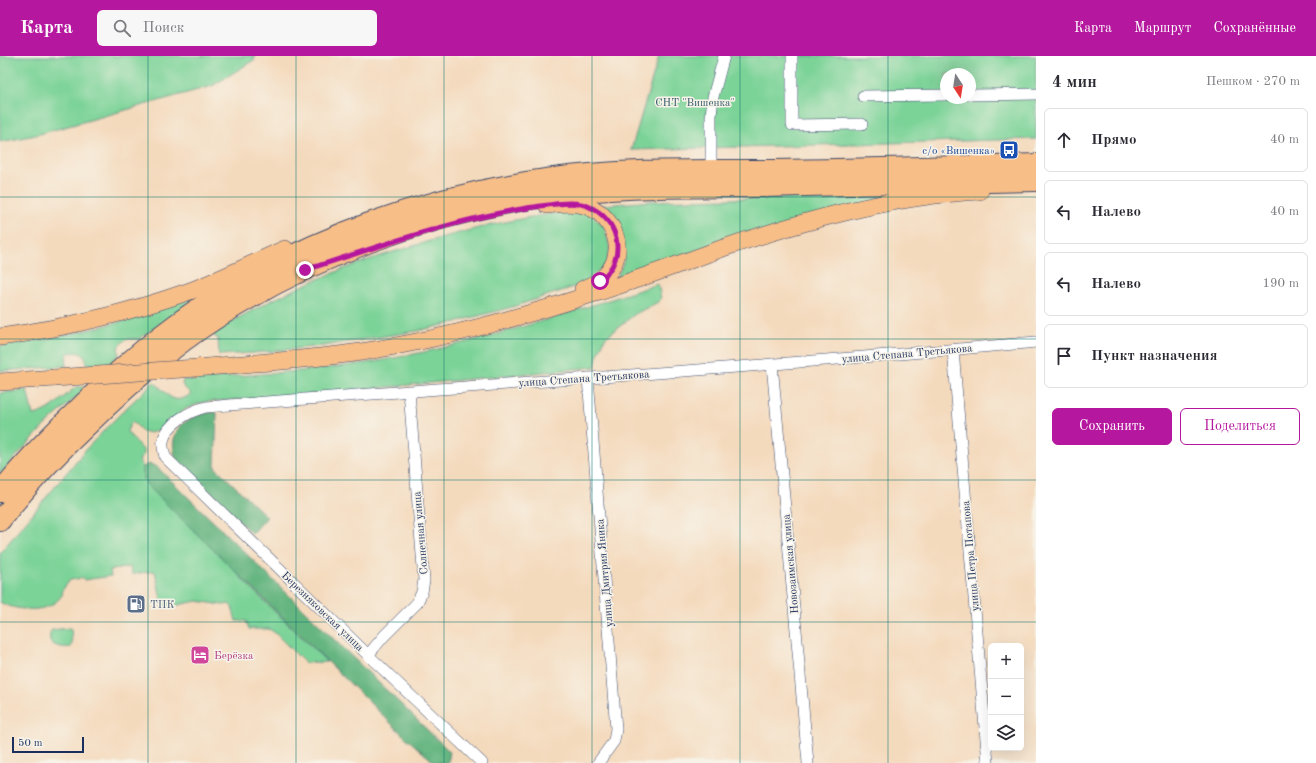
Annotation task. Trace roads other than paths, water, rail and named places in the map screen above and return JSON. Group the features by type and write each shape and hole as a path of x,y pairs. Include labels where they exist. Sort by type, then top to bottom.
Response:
{"highway":[{"path":"0,492 49,437 104,383 165,332 206,304 282,261 337,236 444,199 507,185 548,178 591,174 710,170 1036,164"},
{"path":"0,521 17,499 62,450 119,395 183,342 250,298 305,270 356,248 416,227 478,210 550,196 601,191 1036,181"}],"main road":[{"path":"0,337 67,326 153,303 191,290 345,223 404,203 459,192 507,185"},
{"path":"0,382 196,368 361,352 481,326 590,295 773,232 850,211 893,202 962,192 1036,190"},
{"path":"305,270 450,225 511,211 551,204 574,204 589,207 605,218 615,234 617,250 614,265 607,275 591,286 481,326"}],"street":[{"path":"710,170 711,116 713,97 724,56"},
{"path":"792,56 792,125 862,124"},
{"path":"976,94 1036,94"},
{"path":"863,96 940,95"},
{"name":"улица Степана Третьякова","path":"165,456 162,448 163,441 173,425 183,416 199,408 206,407 953,350 1036,342"},
{"name":"улица Петра Потапова","path":"953,350 988,763"},
{"name":"Новозаимская улица","path":"772,364 808,763"},
{"name":"улица Дмитрия Яника","path":"588,378 616,729 614,741 598,763"},
{"name":"Солнечная улица","path":"368,655 384,636 417,603 422,592 424,580 409,391"},
{"name":"Березняковская улица","path":"165,456 368,655 482,763"}],"place":[{"name":"с/о «Вишенка»","path":"1009,150"},
{"name":"ТПК","path":"136,604"},
{"name":"Берёзка","path":"200,655"}],"park label":[{"name":"СНТ \"Вишенка\"","path":"695,102"}]}
